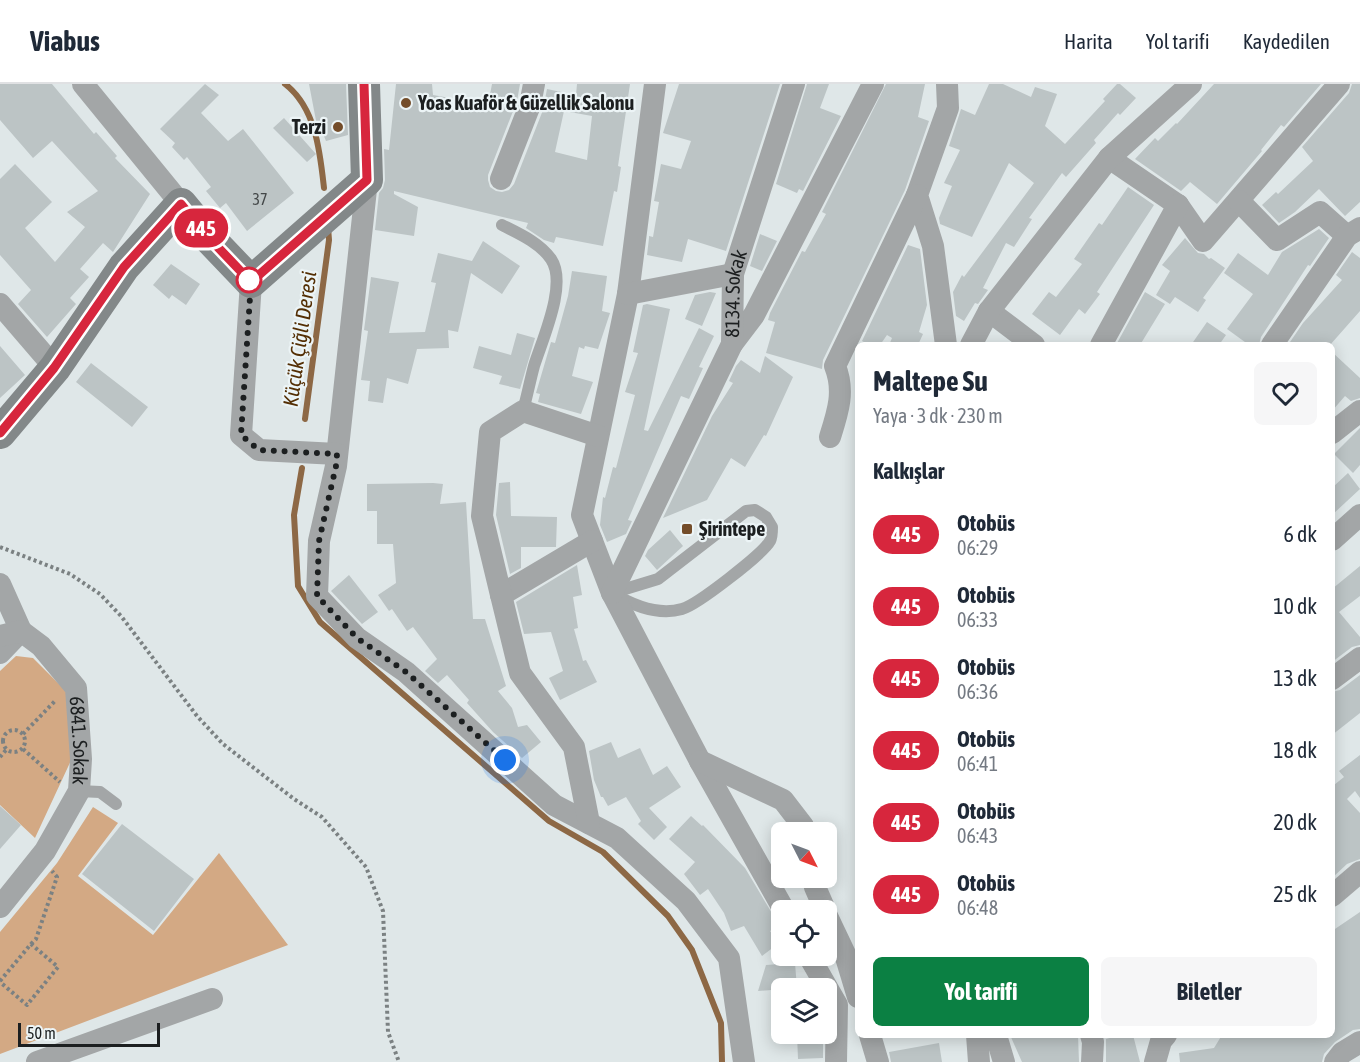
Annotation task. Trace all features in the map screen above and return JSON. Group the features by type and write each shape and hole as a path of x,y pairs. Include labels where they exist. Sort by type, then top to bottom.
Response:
{"street":[{"path":"83,84 210,239 251,282"},
{"path":"364,84 367,180 336,466 319,541 317,596 357,638 406,672 554,805 617,838 686,901 729,958 744,1062"},
{"path":"501,179 530,105 534,84"},
{"path":"655,84 628,294 582,515 612,593 700,761 778,900"},
{"name":"8134. Sokak","path":"612,593 732,344 733,274 794,84"},
{"path":"732,344 754,315 873,84"},
{"path":"947,84 948,108"},
{"path":"830,436 841,402 840,378 835,366 916,195 948,108 963,84"},
{"path":"1109,158 1178,205 1203,241 1339,84"},
{"path":"973,342 989,311 1109,158 1175,89"},
{"path":"337,454 259,450 241,435 251,282 367,180"},
{"path":"916,195 933,246 946,342"},
{"path":"1239,201 1277,240 1320,212 1354,232 1274,342"},
{"path":"0,433 54,368 124,267 181,204"},
{"path":"1103,342 1178,205"},
{"path":"628,294 733,274"},
{"path":"0,304 54,368"},
{"path":"989,311 1030,342"},
{"path":"589,823 574,747 520,673 482,516 490,432 523,411 598,436"},
{"path":"1335,431 1360,411"},
{"path":"1335,537 1360,515"},
{"path":"501,595 592,541"},
{"path":"0,584 10,634 0,653"},
{"name":"6841. Sokak","path":"0,907 38,860 77,793 81,759 76,688 41,646 10,634"},
{"path":"1335,677 1360,658"},
{"path":"700,761 783,800 800,822"},
{"path":"1335,893 1360,872"},
{"path":"837,936 855,987"},
{"path":"815,966 837,1005 836,1062"},
{"path":"37,1062 212,999"},
{"path":"871,1038 878,1062"},
{"path":"977,1038 979,1062"},
{"path":"997,1038 1004,1062"},
{"path":"1092,1038 1092,1062"},
{"path":"1335,1062 1342,1053 1360,1042"}],"lane":[{"path":"502,225 535,243 551,260 556,277 554,304 523,411"},
{"path":"755,510 766,517 772,527 771,540 752,559 694,604 681,610 656,610 632,605 612,593 658,579 746,511 755,510"},
{"path":"77,793 100,792 116,804"}],"path":[{"path":"0,547 70,574 100,594 121,616 197,716 223,744 294,799 322,817 366,867 383,911 388,1032 399,1062"},
{"path":"23,734 72,683"},
{"path":"0,728 6,733"},
{"path":"13,730 23,734 26,742 23,749 16,753 6,750 3,740 6,733 13,730"},
{"path":"23,749 77,793"},
{"path":"0,757 6,750"},
{"path":"31,944 58,967 27,1005 0,982 31,944 36,939 57,877 38,860"}],"shaded area":[{"path":"16,656 33,658 68,693 74,754 35,838 0,805 0,671"},
{"path":"93,807 118,823 78,876 153,935 219,853 288,945 0,1054 0,932 57,863"}],"building":[{"path":"0,84 52,84 94,134 96,132 117,156 115,158 150,194 113,252 103,243 80,269 89,277 70,298 76,304 47,337 18,304 31,290 0,255 0,179 15,164 52,202 25,228 55,262 85,227 67,212 98,191 52,141 33,158 0,120"},
{"path":"205,84 219,95 201,113 228,141 243,129 294,193 247,231 226,203 220,208 206,191 211,187 187,157 184,160 172,147 175,143 160,129"},
{"path":"309,84 346,84 348,135 326,141 321,129 318,131"},
{"path":"396,84 432,84 433,95 450,98 449,104 487,110 492,84 520,84 517,101 488,175 490,187 502,192 509,190 514,184 543,110 547,89 576,95 577,84 630,84 618,166 621,167 617,192 614,191 603,246 556,237 554,243 544,240 526,228 528,223 394,191 394,194 418,207 414,236 375,230 379,193 385,180 384,149 389,150","holes":["564,111 592,116 587,160 555,152"]},
{"path":"679,84 780,84 726,251 688,239 682,262 647,255 649,236 653,237 659,202 654,201 661,164 681,169 691,141 663,133"},
{"path":"807,84 829,84 820,108 841,116 803,191 799,189 797,193 776,184"},
{"path":"886,84 925,84 918,117 929,121 905,190 823,360 822,369 766,353 775,322 768,320 770,313 802,251 805,252 826,214 822,212"},
{"path":"989,84 1003,84 1031,97 1035,87 1057,94 1045,126 1065,144 1105,101 1103,99 1117,84 1136,98 1120,115 1118,113 1094,140 1096,143 1066,177 1062,173 1029,218 1032,219 1014,247 1006,243 983,288 988,290 978,304 975,303 964,321 956,316 953,292 962,275 964,277 1034,183 1009,163 972,237 940,224 939,218 952,186 944,183 960,150 949,146 961,109 975,115"},
{"path":"1214,84 1321,84 1284,127 1281,125 1217,204 1190,182 1181,191 1135,159 1155,138 1158,141 1177,124"},
{"path":"1352,84 1360,84 1360,202 1345,216 1319,189 1295,212 1279,223 1262,205 1276,192 1278,194 1313,161 1302,147 1349,93"},
{"path":"284,118 316,154 307,162 273,128"},
{"path":"1128,187 1154,205 1097,292 1100,294 1085,314 1079,309 1060,335 1032,314 1049,292 1056,297 1082,264 1074,259 1099,223 1102,225"},
{"path":"1319,229 1329,238 1310,266 1308,265 1260,342 1245,342 1227,329 1253,294 1224,273 1238,253 1268,275 1282,252"},
{"path":"760,234 777,241 762,271 750,266"},
{"path":"1185,238 1198,253 1204,254 1225,268 1203,298 1206,300 1198,312 1175,297 1170,304 1156,295 1170,271 1162,265"},
{"path":"483,241 520,266 502,294 471,273 458,332 448,330 449,348 417,349 408,384 387,378 383,403 368,401 370,381 361,380 368,331 364,330 371,277 399,282 389,333 425,332 436,283 431,282 438,253 472,261"},
{"path":"908,245 920,249 927,305 919,332 923,334 919,342 890,342 892,338 887,335 882,342 862,341"},
{"path":"1352,252 1360,258 1360,311 1333,342 1290,342 1303,323 1342,280 1336,275"},
{"path":"171,264 200,284 186,305 172,295 169,299 153,285"},
{"path":"572,271 607,276 602,311 610,313 598,349 579,347 572,376 593,382 581,414 538,402 540,394 536,393 551,342 555,343 568,296"},
{"path":"1145,292 1165,304 1142,342 1118,342"},
{"path":"716,293 702,326 685,319 695,295"},
{"path":"643,305 670,309 644,430 648,431 699,328 714,336 699,367 703,368 689,399 681,396 628,520 632,521 626,534 607,542 600,525 603,497 605,498 613,467 616,468 635,395 625,392 638,353 633,352"},
{"path":"1207,322 1226,335 1221,342 1193,342"},
{"path":"517,333 535,338 520,389 499,384 502,376 473,368 479,346 511,355"},
{"path":"0,346 25,375 0,398"},
{"path":"1335,355 1360,378 1360,398 1351,401 1345,396 1335,408"},
{"path":"765,356 793,377 766,436 764,435 745,467 731,458 707,500 663,518 712,416 733,383 729,381 736,366 741,360 760,373"},
{"path":"91,363 148,407 132,427 76,382"},
{"path":"1360,428 1360,465 1353,473 1335,453"},
{"path":"1348,473 1360,489 1335,512 1335,485"},
{"path":"510,482 511,516 557,517 556,547 521,547 521,568 510,574 496,515 499,483"},
{"path":"367,484 443,484 440,504 466,502 473,619 485,619 506,686 498,691 512,708 518,727 527,725 541,742 522,758 493,732 467,703 469,700 447,675 438,683 425,671 437,659 413,627 407,631 392,609 389,611 378,595 396,583 393,544 377,544 377,511 367,511"},
{"path":"670,530 683,546 657,570 645,556 648,550"},
{"path":"577,565 582,595 573,597 578,628 574,629 583,661 586,660 597,682 560,700 549,678 563,671 551,632 524,634 516,602"},
{"path":"1360,566 1360,596 1339,612 1360,637 1360,645 1352,647 1335,660 1335,587"},
{"path":"349,575 378,612 362,624 331,591"},
{"path":"1360,675 1360,713 1335,733 1335,691"},
{"path":"611,742 618,758 640,748 653,775 667,766 681,787 649,808 667,827 654,840 638,824 641,821 626,797 608,806 601,797 594,780 589,751"},
{"path":"1360,755 1360,798 1355,791 1347,799 1360,813 1360,859 1347,864 1335,875 1335,784 1344,777 1339,771"},
{"path":"0,806 21,825 0,849"},
{"path":"691,816 703,825 745,868 771,912 771,949 762,956 744,926 731,931 724,913 708,889 700,895 684,874 695,862 669,839"},
{"path":"122,824 194,879 154,931 82,874"},
{"path":"1360,912 1360,1029 1353,1030 1335,1042 1324,1054 1322,1062 1180,1062 1179,1053 1214,1048 1220,1038 1335,1038 1335,929"},
{"path":"766,965 795,966 796,978 771,978 771,990 758,991"},
{"path":"1011,1038 1078,1038 1079,1062 1022,1062"},
{"path":"1134,1038 1140,1062 1106,1062 1106,1039"},
{"path":"939,1043 942,1062 891,1062 889,1052"},
{"path":"797,1044 823,1044 823,1058 798,1059"}],"waterway":[{"name":"Küçük Çiğli Deresi","path":"285,84 304,105 310,118 321,160 324,188"},
{"name":"Küçük Çiğli Deresi","path":"305,419 329,240 328,227"},
{"name":"Küçük Çiğli Deresi","path":"302,468 294,515 298,586 320,622 549,821 603,852 668,916 692,950 721,1023 722,1062"}],"bus line":[{"name":"445","path":"0,433 54,368 124,267 181,204 251,282 367,180 364,84"}],"place":[{"name":"Yoas Kuaför & Güzellik Salonu","path":"406,103"},
{"name":"Terzi","path":"338,127"},
{"name":"Şirintepe","path":"687,529"}],"route":[{"path":"249,280 251,282 241,435 259,450 337,454 319,541 317,596 357,638 406,672 505,760"}]}
